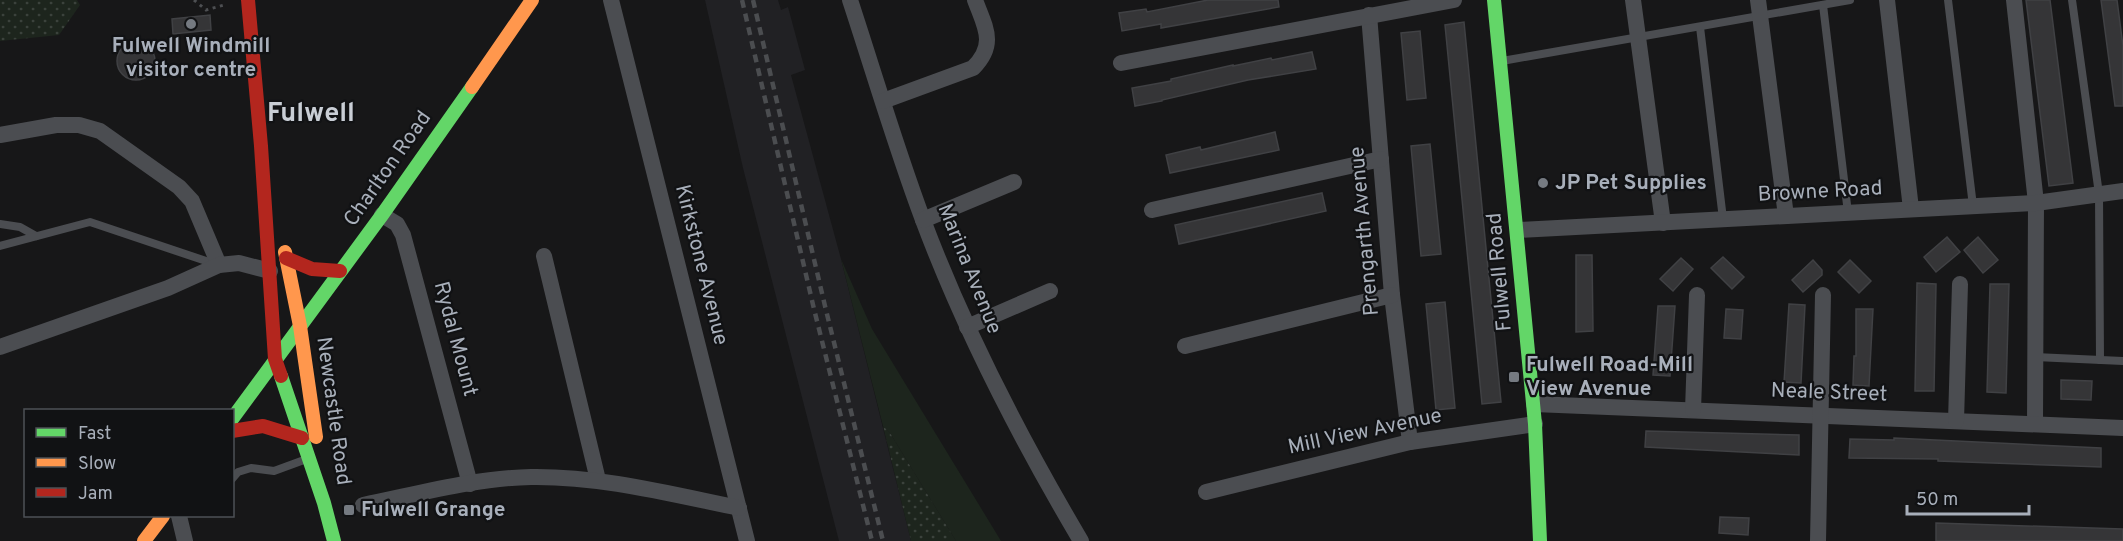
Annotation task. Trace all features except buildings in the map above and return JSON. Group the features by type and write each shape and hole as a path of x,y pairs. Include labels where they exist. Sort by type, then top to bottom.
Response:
{"main road":[{"path":"248,0 261,146"},
{"name":"Charlton Road","path":"234,416 382,215 532,0"},
{"name":"Fulwell Road","path":"1494,0 1534,404 1540,541"},
{"name":"Newcastle Road","path":"261,146 300,326 311,393 324,503"},
{"name":"Newcastle Road","path":"261,146 276,359 324,503 334,541"},
{"path":"286,258 312,269 340,271"},
{"path":"234,431 263,426 302,438"},
{"path":"144,541 162,517"}],"street":[{"name":"Kirkstone Avenue","path":"611,0 747,541"},
{"name":"Marina Avenue","path":"850,0 923,220 967,327 1000,398 1081,541"},
{"path":"883,101 973,68 982,59 987,49 987,34 975,0"},
{"path":"1121,63 1454,0"},
{"path":"1633,0 1663,223"},
{"path":"1887,0 1911,209"},
{"path":"2014,0 2036,203 2034,424"},
{"path":"1759,8 1786,216"},
{"name":"Prengarth Avenue","path":"1369,15 1392,295 1410,442"},
{"path":"0,135 56,125 79,125 99,131 179,187 192,201 219,265"},
{"path":"1152,210 1381,159"},
{"path":"923,220 1014,182"},
{"name":"Browne Road","path":"1518,230 2036,203 2123,191"},
{"name":"Rydal Mount","path":"382,215 397,224 404,235 470,484"},
{"path":"544,256 598,480"},
{"path":"0,347 168,288 219,265 239,263 270,272"},
{"path":"1956,421 1960,284"},
{"path":"967,327 1050,291"},
{"path":"1185,346 1392,295"},
{"path":"1693,410 1697,295"},
{"path":"1818,541 1823,295"},
{"name":"Neale Street","path":"1534,404 2123,428"},
{"name":"Mill View Avenue","path":"1206,492 1410,442 1535,424"},
{"path":"363,505 470,484 530,477 598,480 739,508"},
{"path":"178,517 185,541"}],"lane":[{"path":"1501,61 1700,27 1759,8 1823,5 1850,0"},
{"path":"1948,0 1973,206"},
{"path":"2072,0 2099,194 2100,360"},
{"path":"1823,5 1848,213"},
{"path":"1700,27 1723,219"},
{"path":"0,246 90,222 219,265"},
{"path":"0,224 21,227 36,236"},
{"path":"2035,357 2123,361"},
{"path":"234,477 238,472 251,468 274,471 309,459"}],"path":[{"path":"194,0 206,10 225,5"}],"shaded area":[{"path":"0,0 77,0 80,5 59,35 0,41"},
{"path":"705,0 778,0 781,10 788,7 805,70 791,75 841,259 911,541 839,541 743,168"},
{"path":"841,259 872,329 1001,541 956,541 890,433 883,426"},
{"path":"883,426 890,433 956,541 911,541"}],"railway":[{"path":"742,0 814,309 872,541"},
{"path":"753,0 883,541"}],"traffic: fast":[{"path":"1494,0 1535,424 1540,541"},
{"path":"234,416 382,215 472,87"},
{"path":"281,376 324,503 334,541"}],"traffic: slow":[{"path":"472,87 532,0"},
{"path":"285,252 300,326 316,437"},
{"path":"144,541 162,517"}],"traffic: jam":[{"path":"248,0 261,146 275,359 281,376"},
{"path":"286,258 312,269 340,271"},
{"path":"234,431 263,426 302,438"}],"place":[{"name":"Fulwell Windmill visitor centre","path":"191,24"},
{"name":"JP Pet Supplies","path":"1543,183"},
{"name":"Fulwell Road-Mill View Avenue","path":"1514,377"},
{"name":"Fulwell Grange","path":"349,510"}],"district":[{"name":"Fulwell","path":"311,114"}]}
